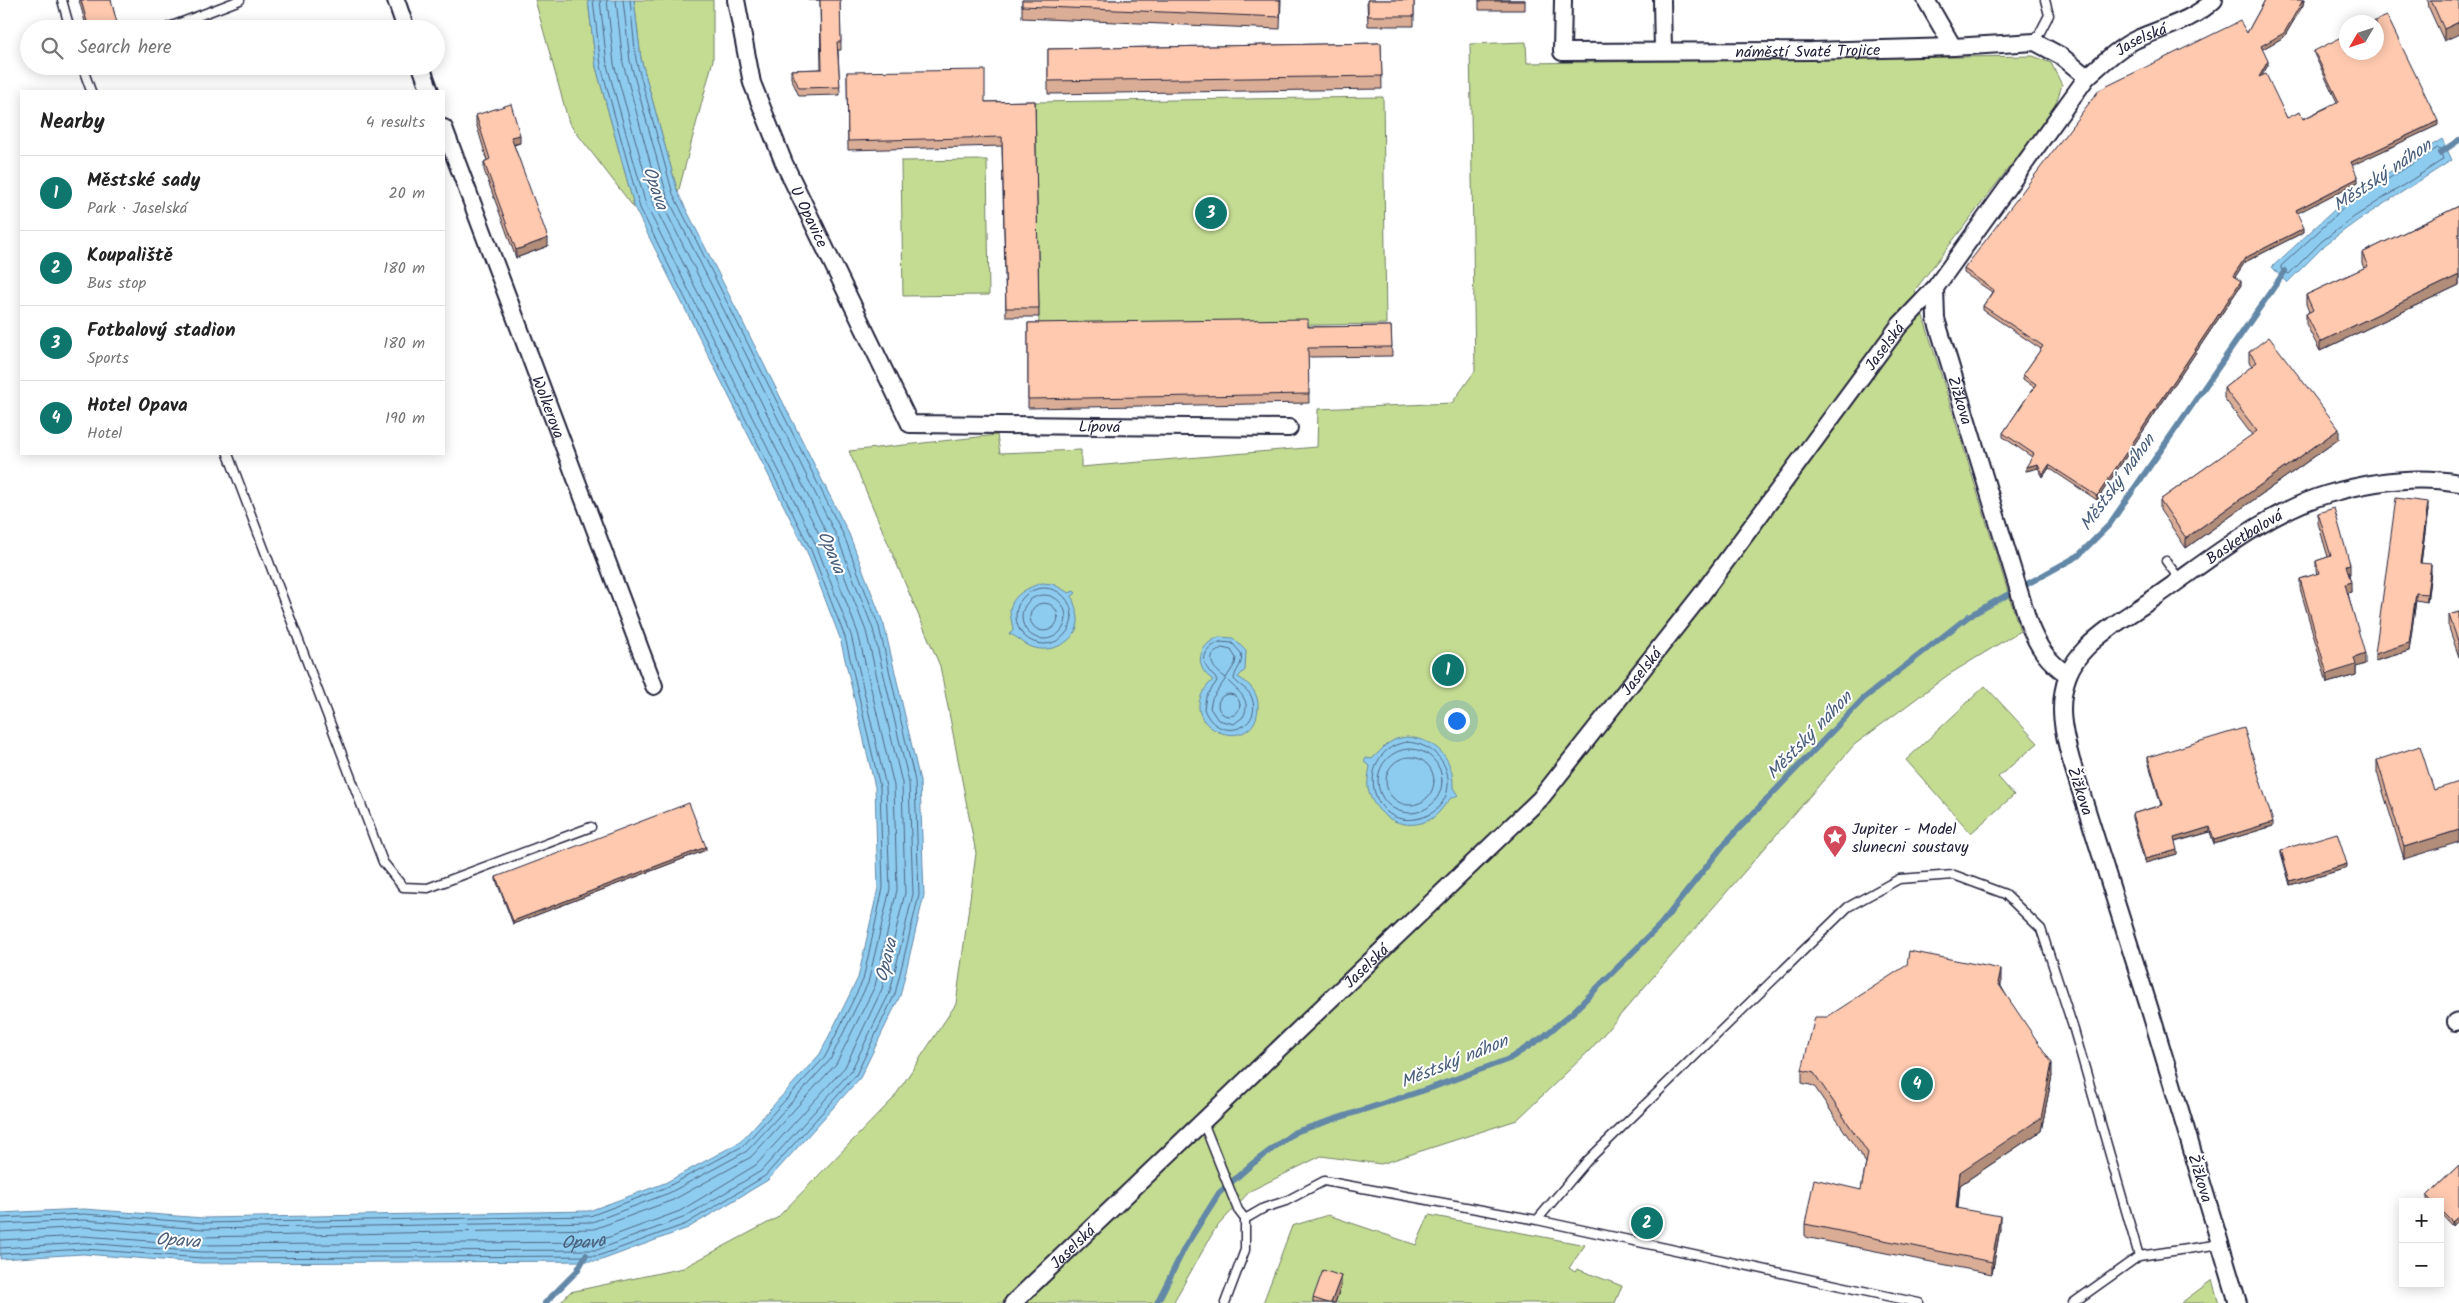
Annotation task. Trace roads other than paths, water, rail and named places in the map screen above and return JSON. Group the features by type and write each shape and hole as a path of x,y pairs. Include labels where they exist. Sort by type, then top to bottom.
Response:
{"street":[{"path":"396,0 403,20"},
{"name":"U Opavice","path":"736,0 752,84 784,163 910,424"},
{"name":"náměstí Svaté Trojice","path":"1563,0 1562,52 1812,52 2035,42"},
{"path":"1662,0 1663,51"},
{"path":"1926,0 1953,47"},
{"name":"Jaselská","path":"1013,1303 1540,799 1701,595 1899,326 1935,288 2087,78 2108,58 2136,40 2181,23 2204,9 2214,0"},
{"path":"2035,42 2061,56 2087,78"},
{"path":"424,75 430,90"},
{"name":"Wolkerova","path":"445,131 654,686"},
{"name":"Žižkova","path":"1935,288 1936,319 2029,624 2042,654 2053,665 2068,675 2061,703 2064,734 2238,1303"},
{"name":"Lípová","path":"910,424 1289,428"},
{"name":"Basketbalová","path":"2068,675 2077,659 2101,635 2266,522 2291,508 2328,494 2371,484 2407,480 2459,483"}],"lane":[{"path":"62,0 68,20"},
{"path":"188,20 240,0"},
{"path":"2035,42 2049,15 2046,0"},
{"path":"85,75 91,90"},
{"path":"228,455 383,862 403,887 428,888 591,827"},
{"path":"2166,561 2180,580"},
{"path":"1537,1220 1587,1161 1848,907 1899,879 1954,875 2005,894 2041,929 2074,1030 2139,1256"},
{"path":"1203,1122 1216,1159 1245,1220 1245,1250 1225,1303"},
{"path":"1245,1220 1264,1208 1286,1202 1324,1181 1537,1220 1919,1303"},
{"path":"2073,1303 2139,1256 2221,1244"}],"water":[{"name":"Opava","path":"588,0 634,0 641,59 678,193 849,534 884,625 920,781 924,895 900,996 860,1078 768,1180 688,1228 599,1261 201,1263 83,1254 0,1259 0,1213 84,1209 203,1218 589,1211 665,1183 740,1142 820,1054 858,978 878,888 875,787 840,638 807,552 635,209 596,67"},
{"path":"2442,139 2452,160 2357,221 2326,244 2287,283 2272,267 2345,200"},
{"path":"1042,583 1053,584 1069,593 1074,591 1076,593 1072,596 1078,620 1076,630 1067,641 1054,648 1046,649 1032,647 1009,634 1013,631 1010,611 1014,600 1026,589"},
{"path":"1219,637 1233,638 1246,651 1245,670 1238,677 1255,693 1258,708 1253,724 1243,733 1230,734 1216,731 1205,722 1199,711 1201,696 1213,680 1203,669 1201,657 1206,645"},
{"path":"1407,737 1427,742 1442,752 1447,759 1453,777 1453,788 1458,795 1450,799 1434,817 1417,824 1398,823 1376,807 1368,789 1370,766 1364,762 1366,758 1372,759 1387,744 1396,739"}],"waterway":[{"name":"Městský náhon","path":"2440,153 2459,140"},
{"name":"Městský náhon","path":"1157,1303 1185,1247 1219,1193 1252,1164 1295,1132 1431,1088 1509,1059 1543,1037 1572,1013 1661,924 1726,842 1863,699 1969,616 2078,556 2109,525 2285,271"},
{"name":"Opava","path":"545,1303 577,1271 586,1255"}],"place":[{"name":"Fotbalový stadion","path":"1211,213"},
{"name":"Městské sady","path":"1448,670"},
{"name":"Jupiter - Model slunecni soustavy","path":"1835,858"},
{"name":"Hotel Opava","path":"1917,1084"},
{"name":"Koupaliště","path":"1647,1223"}]}
